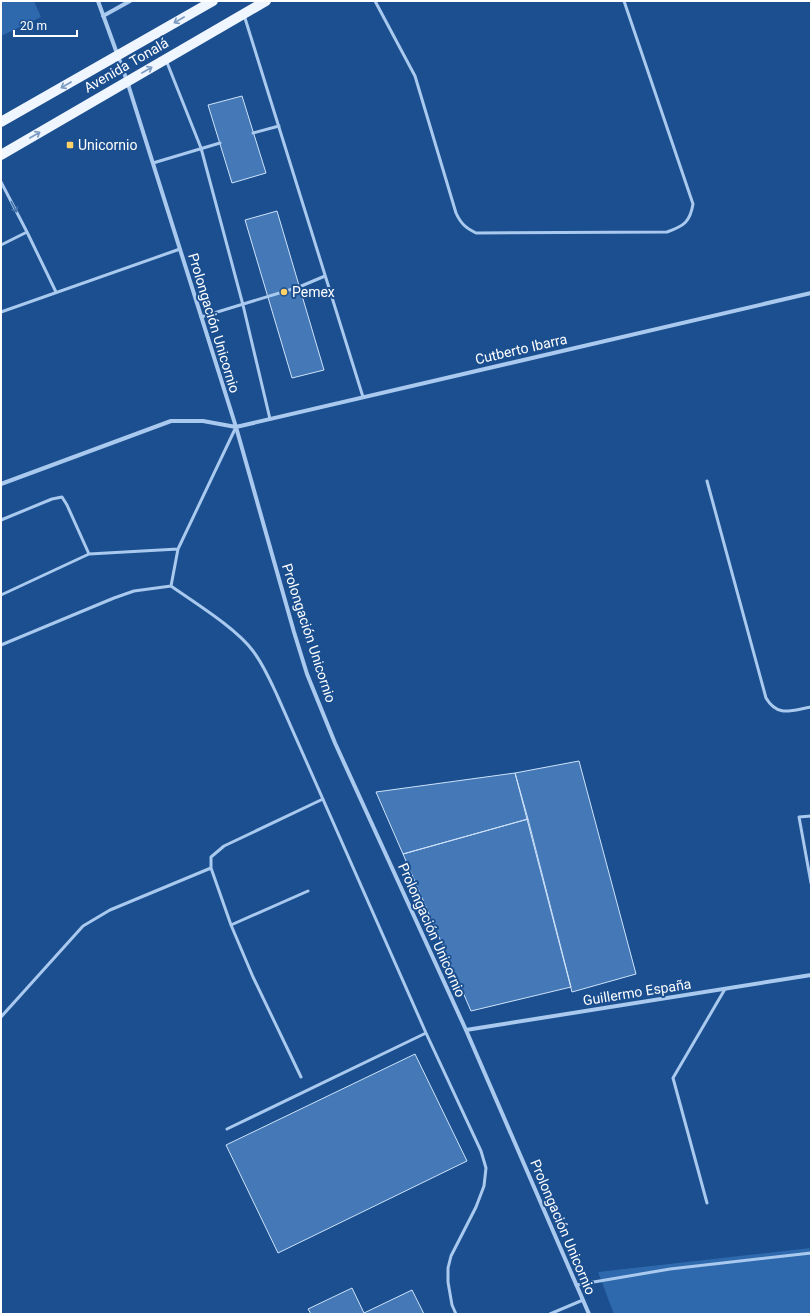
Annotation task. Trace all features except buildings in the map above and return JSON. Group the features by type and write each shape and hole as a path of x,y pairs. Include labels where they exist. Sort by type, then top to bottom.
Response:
{"main road":[{"name":"Avenida Tonalá","path":"1,122 213,1"},
{"name":"Avenida Tonalá","path":"1,155 165,58 266,1"}],"street":[{"name":"Prolongación Unicornio","path":"98,1 127,81 236,427 294,632 308,674 338,750 466,1030 589,1314"},
{"path":"103,16 130,1"},
{"name":"Cutberto Ibarra","path":"236,427 811,293"},
{"path":"1,484 171,421 203,421 236,427"},
{"name":"Guillermo España","path":"466,1030 811,975"}],"lane":[{"path":"375,1 415,76 456,213 460,222 467,229 476,233 667,232 678,228 686,222 692,213 693,204 624,1"},
{"path":"244,14 363,397"},
{"path":"165,58 201,148 243,305 270,419"},
{"path":"253,133 279,126"},
{"path":"153,163 220,143"},
{"path":"1,182 28,232 56,292"},
{"path":"1,244 28,232"},
{"path":"1,312 180,249"},
{"path":"201,317 299,287 325,276"},
{"path":"170,586 178,549 236,427"},
{"path":"707,481 766,698 772,708 782,712 811,706"},
{"path":"1,520 52,499 62,497 89,554"},
{"path":"1,595 89,554 178,549"},
{"path":"1,645 91,606 134,592 170,586 232,630 253,651 267,674 277,695 426,1033 481,1151 486,1168 486,1177 481,1197 451,1256 448,1268 448,1282 452,1305 456,1314"},
{"path":"301,1077 253,977 231,926 211,868 211,857 224,846 323,799"},
{"path":"811,816 799,817 811,883"},
{"path":"1,1017 83,926 110,910 211,868"},
{"path":"231,926 308,891"},
{"path":"707,1203 673,1078 725,989"},
{"path":"227,1129 426,1033"},
{"path":"576,1285 670,1269 811,1253"},
{"path":"550,1314 583,1300"}],"shaded area":[{"path":"1,1 34,1 41,17 1,36"},
{"path":"811,1248 811,1314 614,1314 598,1272"}],"place":[{"name":"Unicornio","path":"70,145"},
{"name":"Pemex","path":"284,292"}]}
